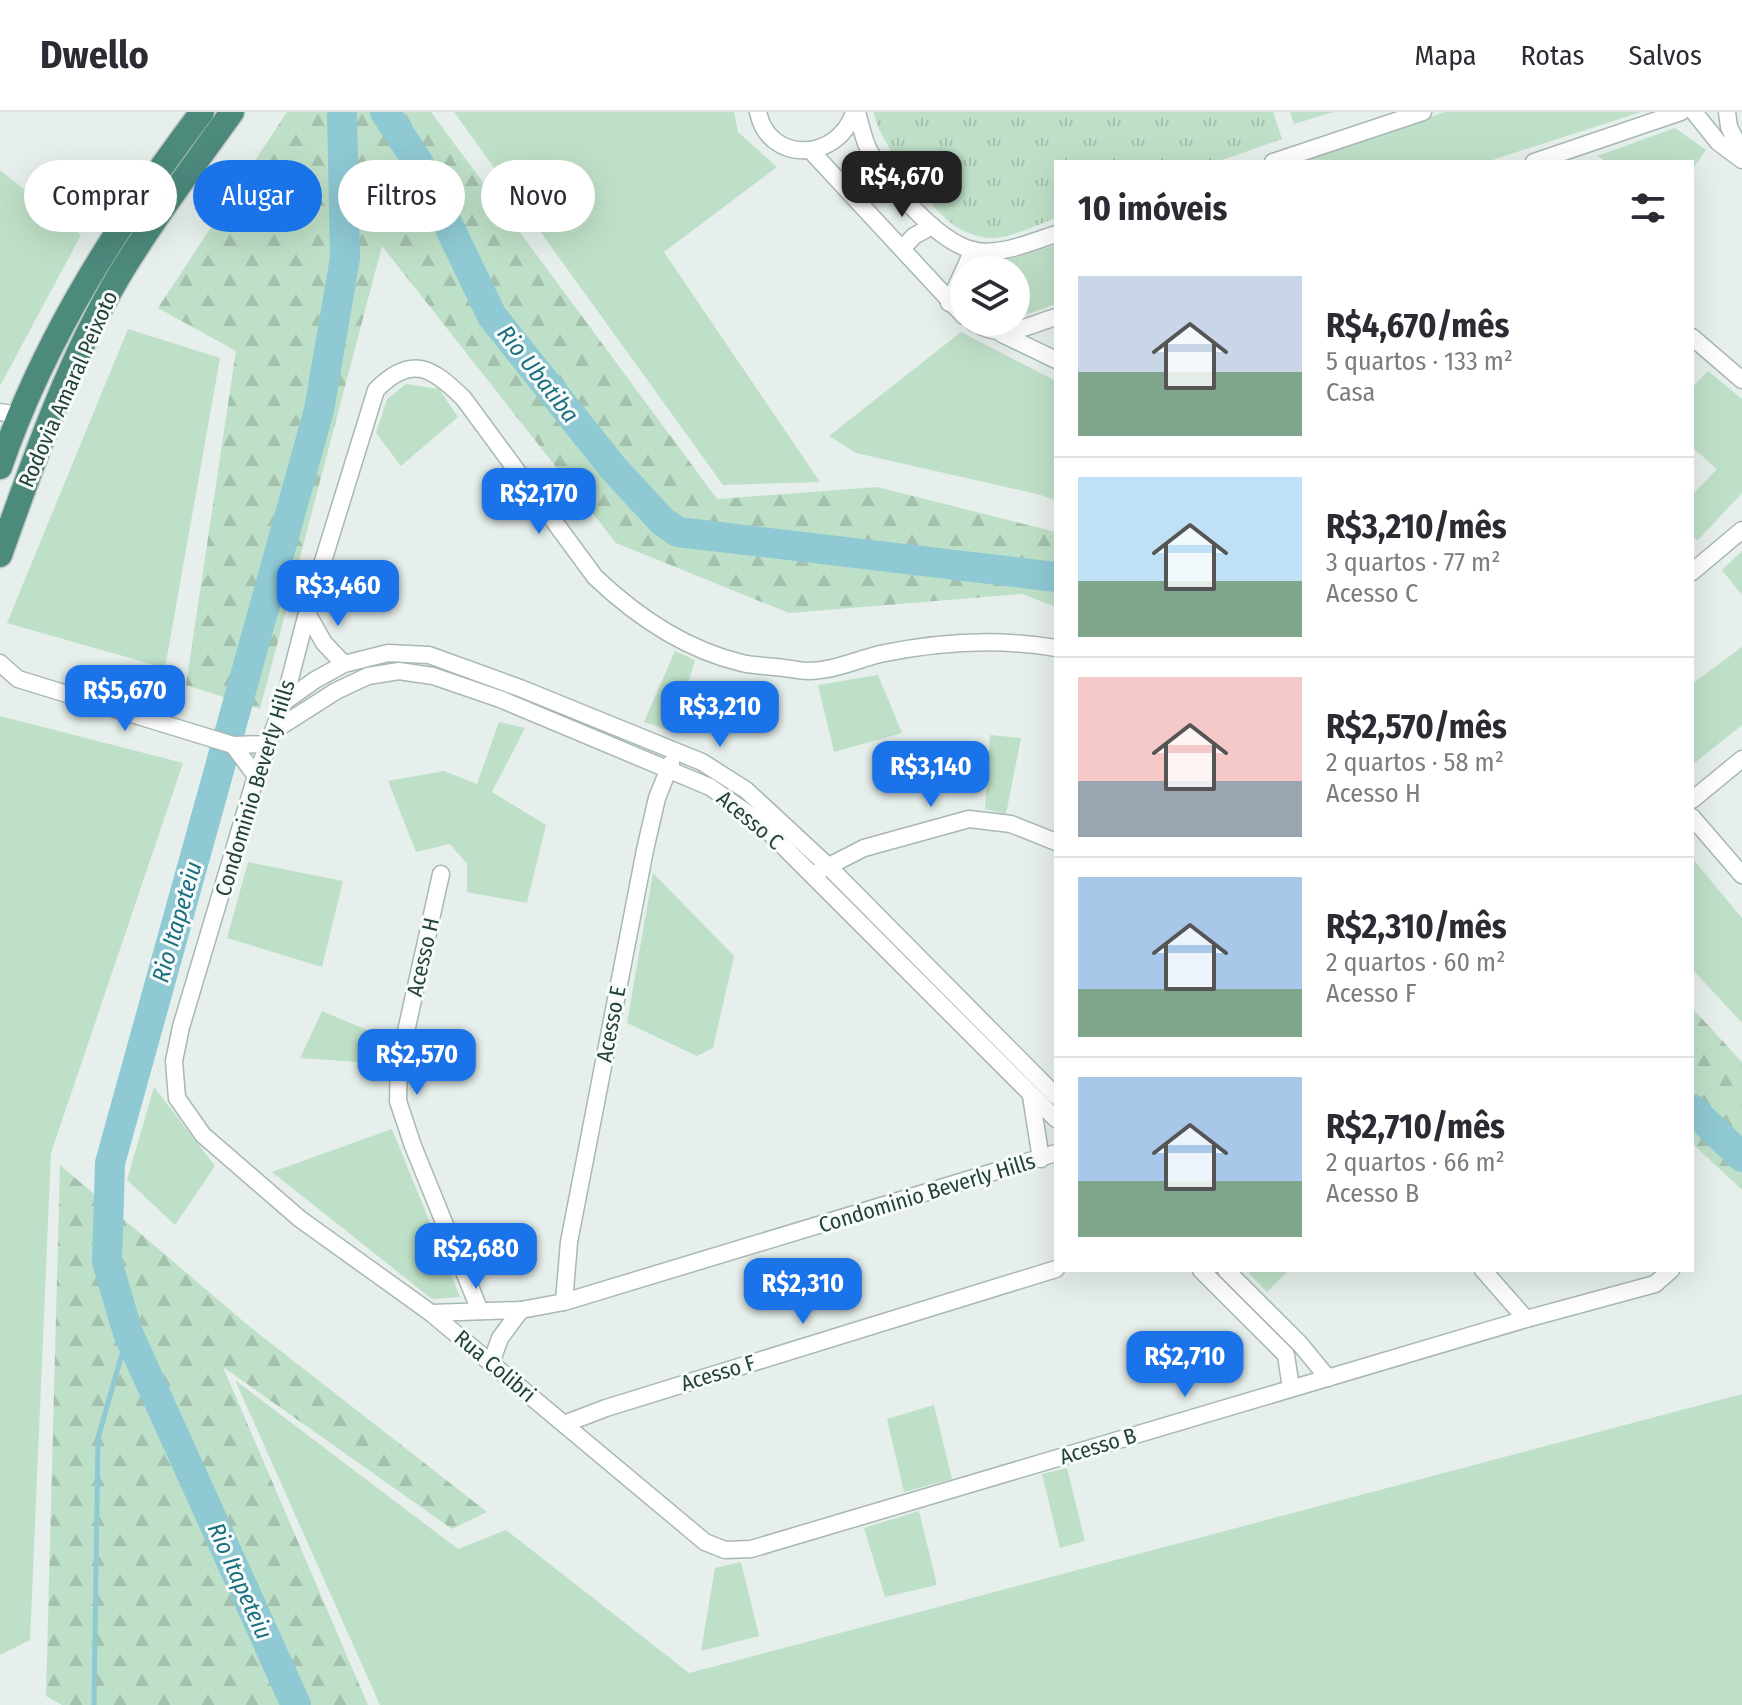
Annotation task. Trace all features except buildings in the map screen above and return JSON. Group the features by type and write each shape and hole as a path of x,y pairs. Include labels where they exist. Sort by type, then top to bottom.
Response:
{"highway":[{"name":"Rodovia Amaral Peixoto","path":"0,467 9,414 81,289 146,189 202,112"},
{"name":"Rodovia Amaral Peixoto","path":"0,555 48,425 120,273 232,112"}],"street":[{"path":"758,112 768,133 780,144 795,150 811,151 841,137 856,112"},
{"path":"856,112 867,147 886,176 932,226 957,244 973,250 1003,249 1054,235"},
{"path":"1279,160 1423,112"},
{"path":"1540,160 1681,112"},
{"path":"1694,112 1718,142 1742,160"},
{"path":"1727,112 1729,127 1742,153"},
{"path":"811,151 949,303 973,250"},
{"path":"857,199 874,191 886,176"},
{"path":"902,249 914,236 932,226"},
{"path":"1030,325 1054,318"},
{"path":"1006,336 1054,359"},
{"path":"1694,339 1742,380"},
{"name":"Condominio Beverly Hills","path":"177,1098 173,1079 174,1061 181,1027 256,776 284,702 307,613 376,390 398,371 415,368 437,374 464,399 586,566 604,586 654,623 707,652 745,664 808,671 880,654 978,641 1024,642 1054,648"},
{"path":"1694,568 1742,530"},
{"path":"307,613 324,643 344,664"},
{"name":"Acesso C","path":"284,702 344,664 388,653 429,655 702,762 746,790 1054,1117"},
{"path":"0,663 18,679 231,745 271,737"},
{"name":"Acesso C","path":"271,737 352,682 387,672 407,672 433,676 500,699 710,787 820,870 1054,1094"},
{"path":"0,683 18,679"},
{"path":"231,745 256,776"},
{"name":"Acesso E","path":"564,1302 572,1227 645,850 667,769 677,751"},
{"path":"1694,798 1742,759"},
{"path":"820,870 864,848 969,819 1011,824 1054,841"},
{"path":"1694,819 1742,875"},
{"name":"Acesso H","path":"441,874 399,1063 398,1101 480,1311"},
{"path":"1031,1096 1049,1156"},
{"name":"Rua Colibri","path":"177,1098 203,1135 300,1219 431,1313 705,1542"},
{"name":"Condominio Beverly Hills","path":"431,1313 521,1310 564,1302 1049,1156"},
{"name":"Acesso F","path":"564,1424 606,1408 1054,1270"},
{"path":"1203,1272 1286,1355 1291,1388"},
{"path":"1228,1272 1300,1344 1328,1378"},
{"path":"1485,1272 1526,1319"},
{"name":"Acesso B","path":"705,1542 725,1550 751,1549 1526,1319 1655,1284 1669,1272"},
{"path":"491,1363 500,1338 521,1310"},
{"path":"1286,1355 1300,1344"}],"green space":[{"path":"287,112 431,112 481,180 481,232 520,232 717,499 877,487 1054,531 1054,606 1022,594 789,613 616,543 382,246 260,709 186,685 236,351 158,308 208,232 322,232 322,160 255,160"},
{"path":"454,112 734,112 738,132 777,167 664,252 820,482 723,485 541,232 595,232 595,160 489,160"},
{"path":"874,112 1273,112 1282,139 1223,160 1054,160 1054,219 1015,234 991,238 960,229 930,202 893,154"},
{"path":"1290,112 1334,112 1294,124"},
{"path":"1445,112 1641,112 1492,160 1302,160"},
{"path":"1675,128 1706,150 1694,167 1694,160 1604,160 1597,156"},
{"path":"0,170 24,189 24,232 77,232 81,235 0,384"},
{"path":"1054,246 1054,305 1030,313 1030,256 1020,256"},
{"path":"128,329 220,358 165,668 7,623"},
{"path":"956,336 969,336 1054,380 1054,500 856,453 829,436"},
{"path":"1708,371 1742,399 1742,493 1698,540 1694,538 1694,493 1717,469 1694,449 1694,386"},
{"path":"406,384 439,389 458,417 401,466 376,433 387,399"},
{"path":"1742,551 1742,595 1722,570"},
{"path":"1742,647 1742,725 1694,763 1694,683"},
{"path":"675,651 695,660 674,732 644,722"},
{"path":"878,675 902,733 834,752 818,685"},
{"path":"0,716 183,763 51,1153 30,1640 0,1655"},
{"path":"499,722 525,728 492,792 546,825 527,903 467,892 467,864 450,844 416,852 388,781 444,771 477,784"},
{"path":"990,735 1021,738 1006,814 985,809"},
{"path":"1694,860 1742,918 1742,1023 1694,971"},
{"path":"248,862 343,881 322,967 227,938"},
{"path":"653,873 734,956 713,1048 697,1056 627,1023"},
{"path":"1694,1010 1742,1062 1742,1190 1694,1145"},
{"path":"322,1011 388,1039 386,1064 300,1058"},
{"path":"154,1087 215,1166 175,1225 127,1180"},
{"path":"392,1129 460,1297 432,1299 272,1172"},
{"path":"60,1165 250,1327 487,1512 452,1529 223,1367 368,1705 62,1705 46,1696"},
{"path":"1250,1272 1287,1272 1267,1292"},
{"path":"235,1380 458,1549 506,1530 689,1673 1742,1394 1742,1705 380,1705"},
{"path":"934,1405 952,1479 904,1492 887,1419"},
{"path":"1067,1468 1085,1541 1060,1548 1042,1474"},
{"path":"919,1511 937,1585 885,1597 864,1528"},
{"path":"741,1562 759,1636 701,1651 715,1568"}],"waterway":[{"name":"Rio Itapeteiu","path":"296,1705 128,1333 107,1262 110,1163 319,410 345,258 342,112"},
{"name":"Rio Ubatiba","path":"385,112 418,162 492,316 614,469 663,522 678,532 1054,577"},
{"name":"Rio Ubatiba","path":"1694,1111 1742,1157"},
{"path":"94,1705 98,1438 128,1333"}]}
